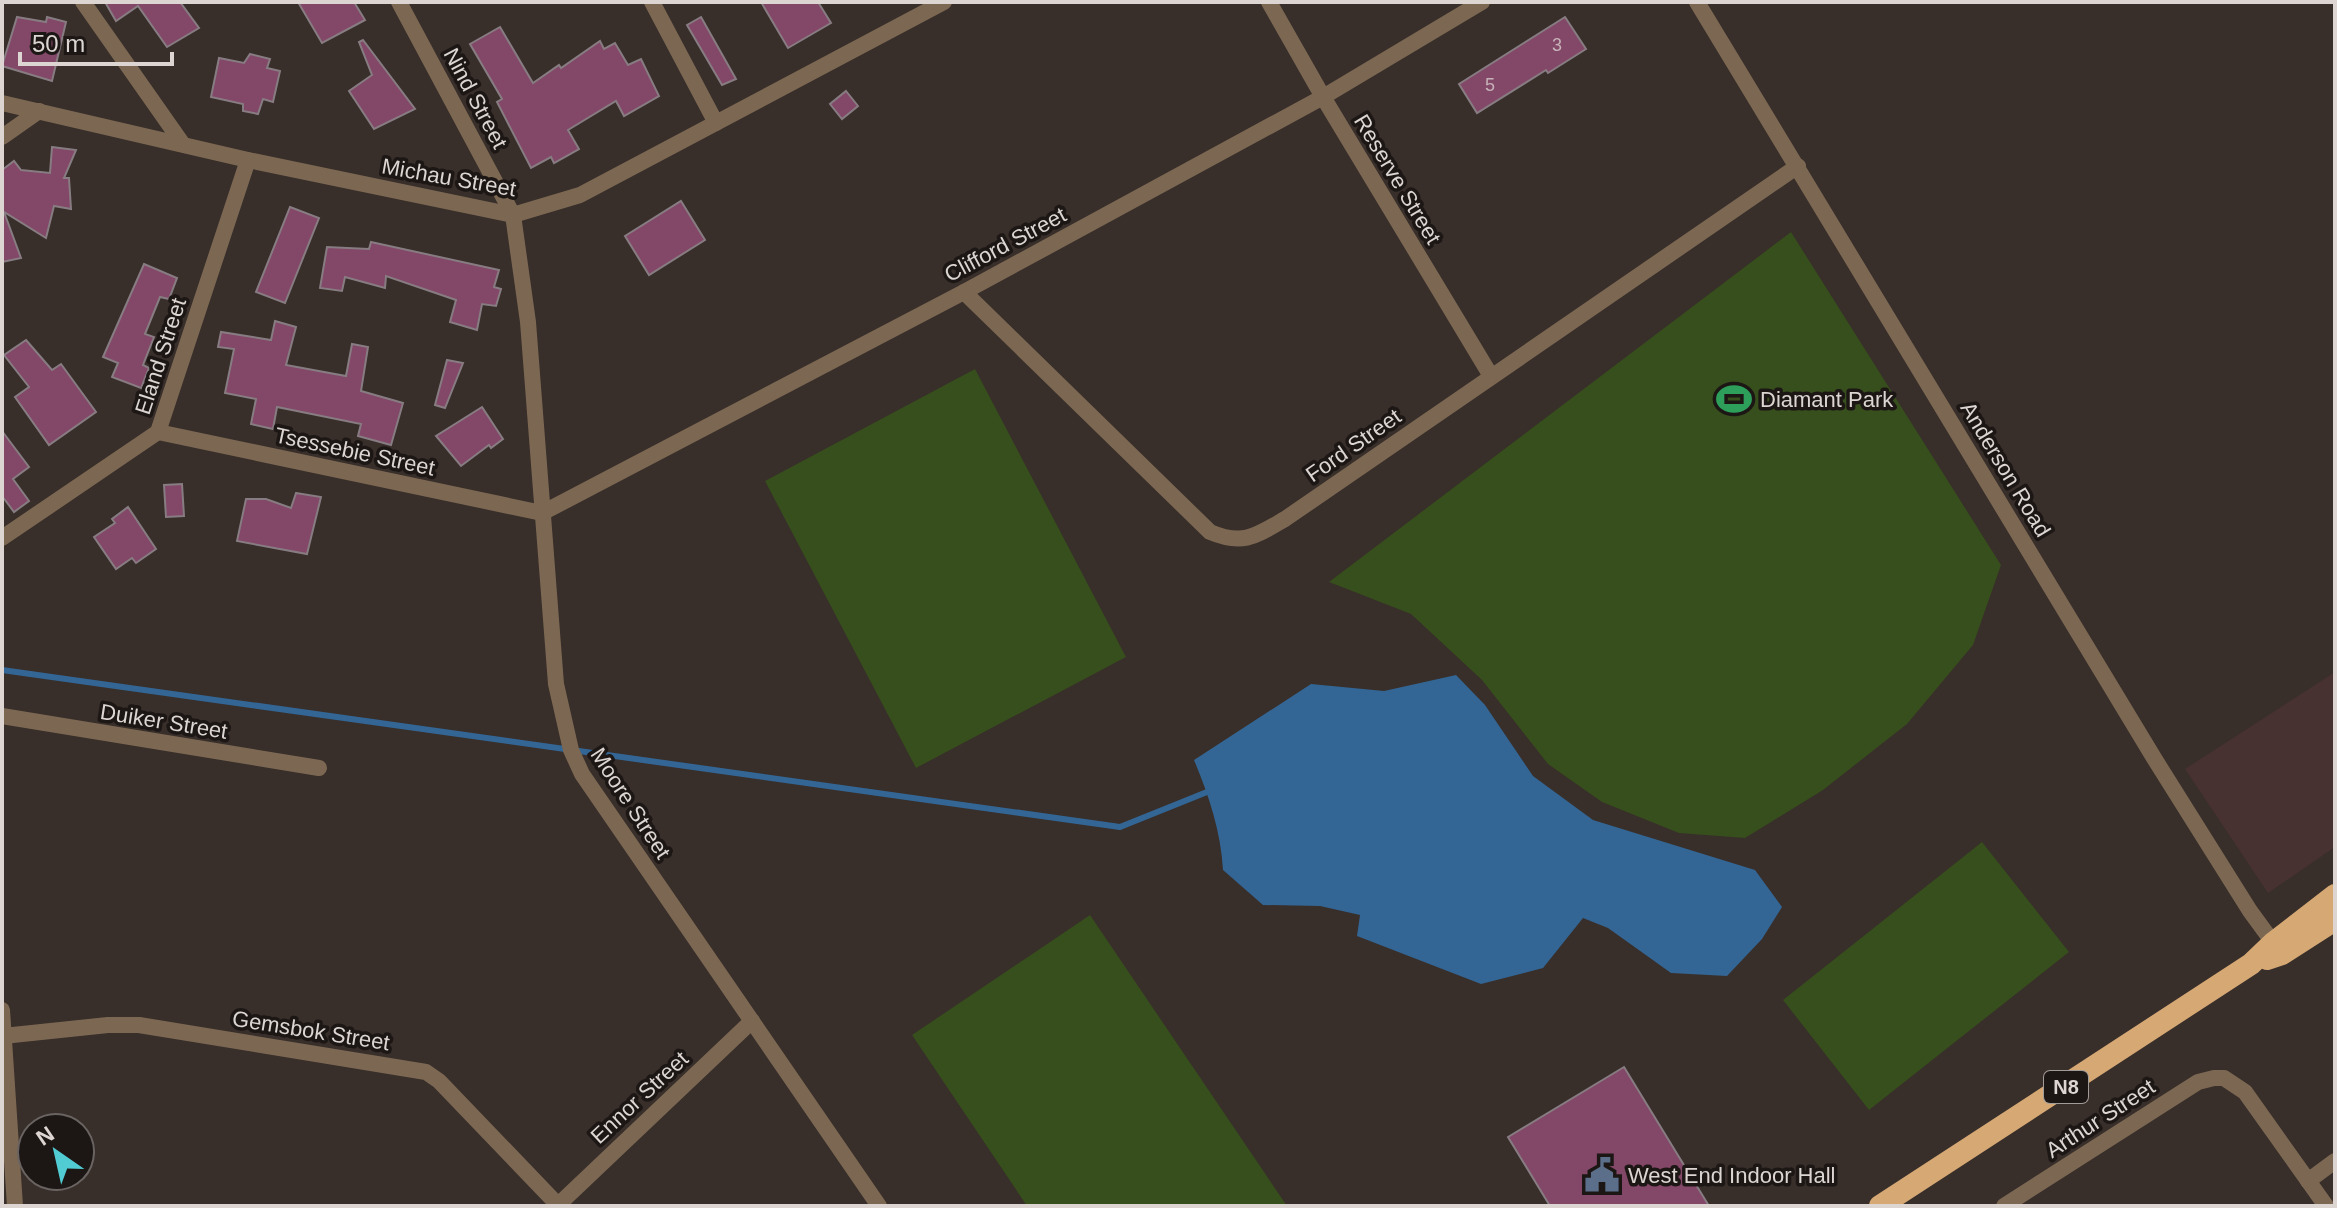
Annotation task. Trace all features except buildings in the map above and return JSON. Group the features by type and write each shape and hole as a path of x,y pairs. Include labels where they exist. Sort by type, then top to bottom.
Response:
{"highway":[{"name":"N8","path":"2278,948 2335,895"},
{"name":"N8","path":"1880,1206 2251,964 2335,920"}],"street":[{"path":"83,2 182,143"},
{"name":"Nind Street","path":"399,2 513,215"},
{"path":"652,2 716,123"},
{"name":"Michau Street","path":"2,103 248,160 513,215 580,195 944,2"},
{"name":"Reserve Street","path":"1269,2 1491,376"},
{"name":"Clifford Street","path":"542,513 964,292 1323,97 1482,2"},
{"name":"Anderson Road","path":"1697,2 2154,758 2250,911 2278,948"},
{"path":"2,137 39,111"},
{"name":"Eland Street","path":"2,538 158,432 248,160"},
{"name":"Ford Street","path":"964,292 1210,532 1226,539 1246,539 1285,519 1798,166"},
{"name":"Moore Street","path":"513,215 528,322 556,684 571,750 582,774 879,1206"},
{"name":"Tsessebie Street","path":"158,432 542,513"},
{"name":"Duiker Street","path":"2,716 319,768"},
{"path":"2,1010 15,1206"},
{"name":"Ennor Street","path":"558,1205 752,1021"},
{"name":"Gemsbok Street","path":"3,1036 108,1025 139,1025 426,1072 439,1081 558,1205"},
{"name":"Arthur Street","path":"2004,1206 2198,1082 2214,1078 2224,1078 2245,1092 2308,1181"},
{"path":"2326,1206 2308,1181 2335,1161"}],"shaded area":[{"path":"2335,672 2335,847 2268,893 2185,769"}],"green space":[{"name":"Diamant Park","path":"1791,232 2001,565 1973,645 1907,724 1823,790 1745,838 1679,833 1602,802 1548,764 1482,680 1411,614 1329,582"},
{"path":"975,369 1126,657 916,768 765,481"},
{"path":"1982,842 2069,952 1869,1110 1783,1000"},
{"path":"1090,915 1287,1206 1027,1206 912,1035"}],"water":[{"path":"1456,675 1485,705 1533,776 1593,820 1755,870 1782,907 1762,939 1727,976 1671,973 1608,928 1583,918 1543,968 1481,984 1357,936 1360,915 1320,906 1263,905 1223,870 1213,814 1194,760 1311,684 1384,691"}],"waterway":[{"path":"2,670 1120,827 1207,792"}],"place":[{"name":"Diamant Park","path":"1734,399"},
{"name":"West End Indoor Hall","path":"1602,1175"}]}
